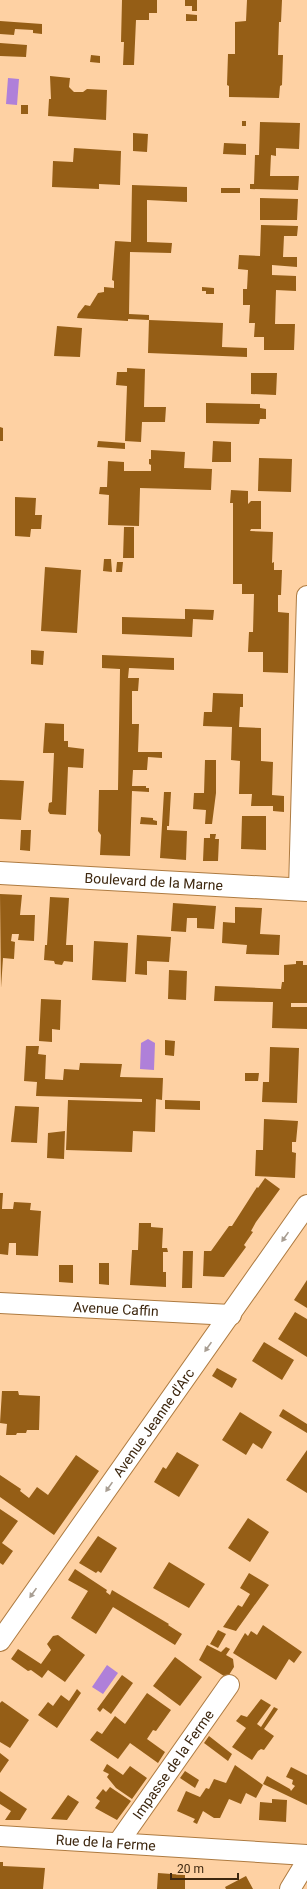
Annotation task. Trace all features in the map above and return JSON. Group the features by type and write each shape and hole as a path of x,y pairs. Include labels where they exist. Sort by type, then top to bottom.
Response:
{"street":[{"path":"303,890 307,596"},
{"name":"Boulevard de la Marne","path":"0,873 303,890"},
{"name":"Avenue Jeanne d'Arc","path":"0,1641 307,1205"},
{"name":"Avenue Caffin","path":"0,1304 231,1315"},
{"name":"Impasse de la Ferme","path":"118,1843 229,1685"},
{"name":"Rue de la Ferme","path":"0,1836 307,1855"},
{"path":"290,1889 307,1861"}],"shaded area":[{"path":"8,78 19,79 17,105 6,104"},
{"path":"148,1039 155,1043 154,1070 140,1069 141,1043"},
{"path":"107,1665 118,1673 103,1694 92,1687"}],"building":[{"path":"122,0 157,0 157,13 149,13 149,20 136,20 134,65 123,65 124,42 121,42"},
{"path":"185,0 197,0 197,11 192,11 192,6 185,6"},
{"path":"247,0 282,0 281,22 279,22 278,55 283,55 282,85 280,86 279,98 229,97 229,86 227,85 228,54 235,54 235,22 246,21"},
{"path":"186,14 197,15 197,21 186,21"},
{"path":"0,21 42,24 42,34 33,33 33,30 15,29 14,35 0,34"},
{"path":"0,43 27,45 26,57 0,56"},
{"path":"91,55 100,56 100,63 90,62"},
{"path":"50,76 70,78 69,87 74,92 83,92 87,89 107,90 106,120 48,116 49,99 51,99"},
{"path":"21,105 28,105 28,114 21,114"},
{"path":"242,121 246,121 246,126 242,126"},
{"path":"260,122 300,123 299,149 276,148 276,156 271,155 270,176 299,176 298,190 250,189 250,184 254,184 255,155 259,155"},
{"path":"133,133 148,134 147,152 133,151"},
{"path":"224,143 246,144 246,155 223,154"},
{"path":"74,148 121,151 120,185 99,184 99,189 52,187 53,161 73,162"},
{"path":"132,185 187,187 187,202 147,200 147,242 172,243 171,253 130,252 129,314 149,315 149,320 128,319 128,321 77,318 78,314 85,305 90,306 98,293 104,292 104,287 114,288 114,281 112,280 115,241 131,242"},
{"path":"221,188 240,188 240,193 221,193"},
{"path":"260,198 298,199 297,220 260,220"},
{"path":"261,225 298,226 297,236 284,236 283,257 297,257 297,267 272,265 272,275 296,276 296,291 276,290 275,324 295,324 294,350 264,350 264,337 254,337 255,323 249,323 250,305 243,305 243,289 247,289 248,270 238,269 239,255 260,256"},
{"path":"202,287 214,288 214,294 206,294 206,291 202,291"},
{"path":"149,320 223,323 222,347 247,348 247,357 148,353"},
{"path":"57,326 82,328 80,357 54,356"},
{"path":"127,368 145,369 144,407 166,407 165,422 142,422 141,442 125,441 127,386 116,385 117,372 127,372"},
{"path":"251,373 277,373 276,395 251,394"},
{"path":"206,403 260,404 260,408 266,409 266,419 260,419 259,424 206,423"},
{"path":"0,427 3,428 3,441 0,441"},
{"path":"98,441 125,443 125,449 97,447"},
{"path":"213,441 231,442 231,462 212,462"},
{"path":"151,450 185,452 184,468 212,469 211,490 140,488 139,526 108,525 109,495 99,494 100,487 107,487 108,461 124,462 124,471 151,471 149,459 151,459"},
{"path":"259,458 292,459 291,492 258,491"},
{"path":"231,490 248,491 248,504 251,501 261,501 261,529 251,529 250,531 273,532 272,563 274,562 274,570 282,570 281,595 278,595 278,612 289,613 288,673 263,672 263,652 248,652 249,632 253,632 254,594 242,594 242,584 233,584 233,503 230,503"},
{"path":"15,497 36,498 35,515 42,515 41,529 31,529 30,537 15,536"},
{"path":"124,527 134,527 134,558 123,558"},
{"path":"104,559 111,559 112,572 103,571"},
{"path":"117,562 123,562 122,572 116,572"},
{"path":"45,567 81,570 77,633 41,631"},
{"path":"185,609 214,610 213,620 193,619 192,637 122,634 122,617 185,619"},
{"path":"31,650 44,651 43,665 31,664"},
{"path":"102,655 174,658 174,670 129,668 128,678 139,678 138,691 132,691 132,724 139,724 138,752 162,752 162,758 148,757 147,770 133,770 132,786 146,786 146,788 149,788 149,792 132,791 130,856 100,855 101,835 98,831 99,790 118,790 120,669 102,668"},
{"path":"213,693 243,694 243,707 240,707 239,727 261,728 261,761 273,762 272,795 284,796 284,812 273,811 273,806 251,806 252,794 239,794 240,761 231,760 232,727 203,726 204,712 212,712"},
{"path":"45,723 64,724 64,741 68,741 68,747 84,749 83,768 68,767 66,815 50,814 48,811 49,803 52,802 54,753 43,753"},
{"path":"205,760 216,760 216,793 212,824 205,824 206,810 193,809 194,793 204,793"},
{"path":"0,780 24,781 21,820 0,819"},
{"path":"164,792 171,792 169,826 167,826 167,830 187,831 186,860 160,858"},
{"path":"242,816 266,816 266,850 241,849"},
{"path":"141,817 153,818 153,820 157,821 157,825 140,824"},
{"path":"21,830 31,830 30,851 20,850"},
{"path":"210,834 216,834 215,839 219,839 218,861 203,861 204,838 210,838"},
{"path":"0,894 22,895 20,915 35,915 34,941 18,940 19,934 12,934 11,941 15,942 14,959 3,958 1,988"},
{"path":"50,897 69,898 66,945 73,945 73,962 64,961 62,965 55,964 54,961 44,960 45,945 47,945"},
{"path":"173,903 216,906 214,929 197,928 197,918 187,918 186,932 171,931"},
{"path":"235,907 262,908 260,934 280,935 279,955 246,954 247,945 222,943 223,922 235,923"},
{"path":"137,935 171,937 169,962 147,961 147,975 135,974"},
{"path":"94,941 128,943 126,982 92,980"},
{"path":"296,961 303,961 303,965 307,965 307,1003 291,1003 291,1007 307,1007 307,1029 272,1028 273,1002 214,1001 215,986 281,989 282,982 284,982 284,965 296,964"},
{"path":"169,970 187,971 186,1000 168,999"},
{"path":"41,999 61,1000 60,1030 52,1029 52,1042 39,1041"},
{"path":"165,1040 175,1041 174,1056 165,1055"},
{"path":"26,1046 39,1046 38,1054 46,1055 45,1079 63,1080 64,1069 79,1070 80,1063 122,1064 120,1077 163,1078 162,1100 156,1099 155,1132 133,1131 132,1152 66,1150 68,1100 142,1102 142,1099 36,1096 37,1082 24,1081"},
{"path":"270,1047 299,1048 297,1103 262,1102 263,1082 269,1082"},
{"path":"245,1073 259,1073 258,1081 245,1081"},
{"path":"165,1100 200,1101 200,1110 165,1109"},
{"path":"15,1106 39,1107 37,1143 11,1142"},
{"path":"264,1119 298,1121 296,1142 292,1142 292,1152 296,1153 295,1178 255,1176 256,1150 263,1150"},
{"path":"65,1131 64,1159 47,1158 48,1133"},
{"path":"265,1178 280,1189 256,1222 251,1231 253,1232 244,1245 246,1247 224,1277 203,1276 204,1251 211,1251 229,1226 232,1226 257,1187 258,1188"},
{"path":"0,1193 3,1193 2,1209 13,1209 14,1202 31,1203 30,1210 41,1211 38,1256 16,1255 16,1243 9,1243 8,1255 0,1254"},
{"path":"139,1223 151,1223 151,1227 163,1228 162,1248 167,1248 168,1252 163,1252 163,1272 166,1272 166,1287 130,1285 132,1250 138,1250"},
{"path":"183,1251 193,1251 192,1288 182,1288"},
{"path":"99,1263 109,1263 109,1285 99,1284"},
{"path":"59,1265 73,1265 73,1283 59,1282"},
{"path":"307,1280 307,1308 294,1300"},
{"path":"295,1312 307,1319 307,1357 278,1339"},
{"path":"264,1342 294,1360 282,1380 252,1361"},
{"path":"217,1368 237,1379 232,1388 212,1376"},
{"path":"2,1391 18,1391 19,1395 40,1396 39,1430 27,1430 26,1433 6,1435 7,1424 0,1423"},
{"path":"283,1409 307,1424 307,1433 279,1416"},
{"path":"240,1412 272,1432 262,1449 253,1443 246,1455 222,1440"},
{"path":"307,1450 307,1493 286,1480"},
{"path":"177,1452 199,1465 179,1497 154,1482 163,1467 166,1469"},
{"path":"76,1455 99,1471 54,1535 0,1497 0,1475 21,1489 20,1491 29,1498 37,1487 48,1495"},
{"path":"0,1509 18,1521 2,1543 13,1551 3,1565 0,1563"},
{"path":"248,1518 269,1532 250,1562 228,1548"},
{"path":"98,1536 117,1548 101,1573 98,1571 96,1573 79,1563"},
{"path":"169,1562 205,1584 189,1608 153,1588"},
{"path":"75,1569 107,1590 106,1592 110,1595 112,1590 169,1624 168,1625 182,1634 175,1645 113,1607 96,1634 71,1618 88,1591 68,1580"},
{"path":"249,1573 269,1585 236,1631 223,1627 238,1605 242,1607 250,1594 240,1588"},
{"path":"263,1625 302,1652 294,1663 289,1659 276,1680 233,1653 245,1633 248,1636 251,1631 257,1635"},
{"path":"218,1630 226,1634 218,1648 210,1644"},
{"path":"58,1635 85,1655 65,1682 48,1670 42,1678 31,1670 28,1671 11,1659 18,1649 41,1664 51,1650 47,1644 53,1636"},
{"path":"207,1645 221,1652 226,1647 230,1649 226,1655 233,1659 234,1667 227,1678 199,1660"},
{"path":"175,1657 202,1677 180,1706 153,1686"},
{"path":"122,1675 133,1683 111,1714 103,1708 100,1712 97,1709"},
{"path":"77,1689 81,1693 57,1728 38,1715 48,1702 53,1706 61,1695 69,1701"},
{"path":"147,1693 171,1710 156,1731 153,1730 147,1739 165,1752 158,1763 130,1743 118,1759 90,1740 97,1731 102,1734 115,1716 125,1724"},
{"path":"261,1699 271,1705 257,1724 261,1727 274,1707 278,1709 264,1729 274,1736 264,1750 261,1749 258,1751 252,1760 232,1747 246,1728 236,1721 241,1715 247,1717"},
{"path":"2,1701 29,1720 10,1748 0,1742 0,1703"},
{"path":"209,1736 232,1754 228,1761 204,1743"},
{"path":"0,1753 9,1760 0,1773"},
{"path":"107,1764 123,1775 130,1766 147,1778 132,1799 116,1788 107,1777 109,1774 103,1771"},
{"path":"235,1765 263,1785 256,1798 246,1793 241,1804 229,1799 220,1818 214,1818 203,1811 197,1824 193,1822 195,1819 177,1811 186,1791 200,1797 206,1788 209,1789 214,1779 226,1783"},
{"path":"291,1767 307,1775 307,1805 263,1784 267,1776 291,1791 295,1786 292,1784 293,1780 286,1777"},
{"path":"185,1771 199,1780 195,1788 180,1778"},
{"path":"110,1787 131,1801 117,1820 95,1808 100,1801 96,1798 103,1789 106,1792"},
{"path":"0,1791 27,1809 20,1820 5,1820 11,1811 0,1804"},
{"path":"68,1795 79,1802 67,1820 51,1819"},
{"path":"272,1799 287,1800 286,1822 259,1820 260,1802 272,1803"},
{"path":"0,1862 3,1862 3,1866 45,1868 43,1889 0,1889"},
{"path":"158,1873 185,1875 185,1889 157,1889"},
{"path":"246,1876 253,1889 226,1889 225,1887"}]}
